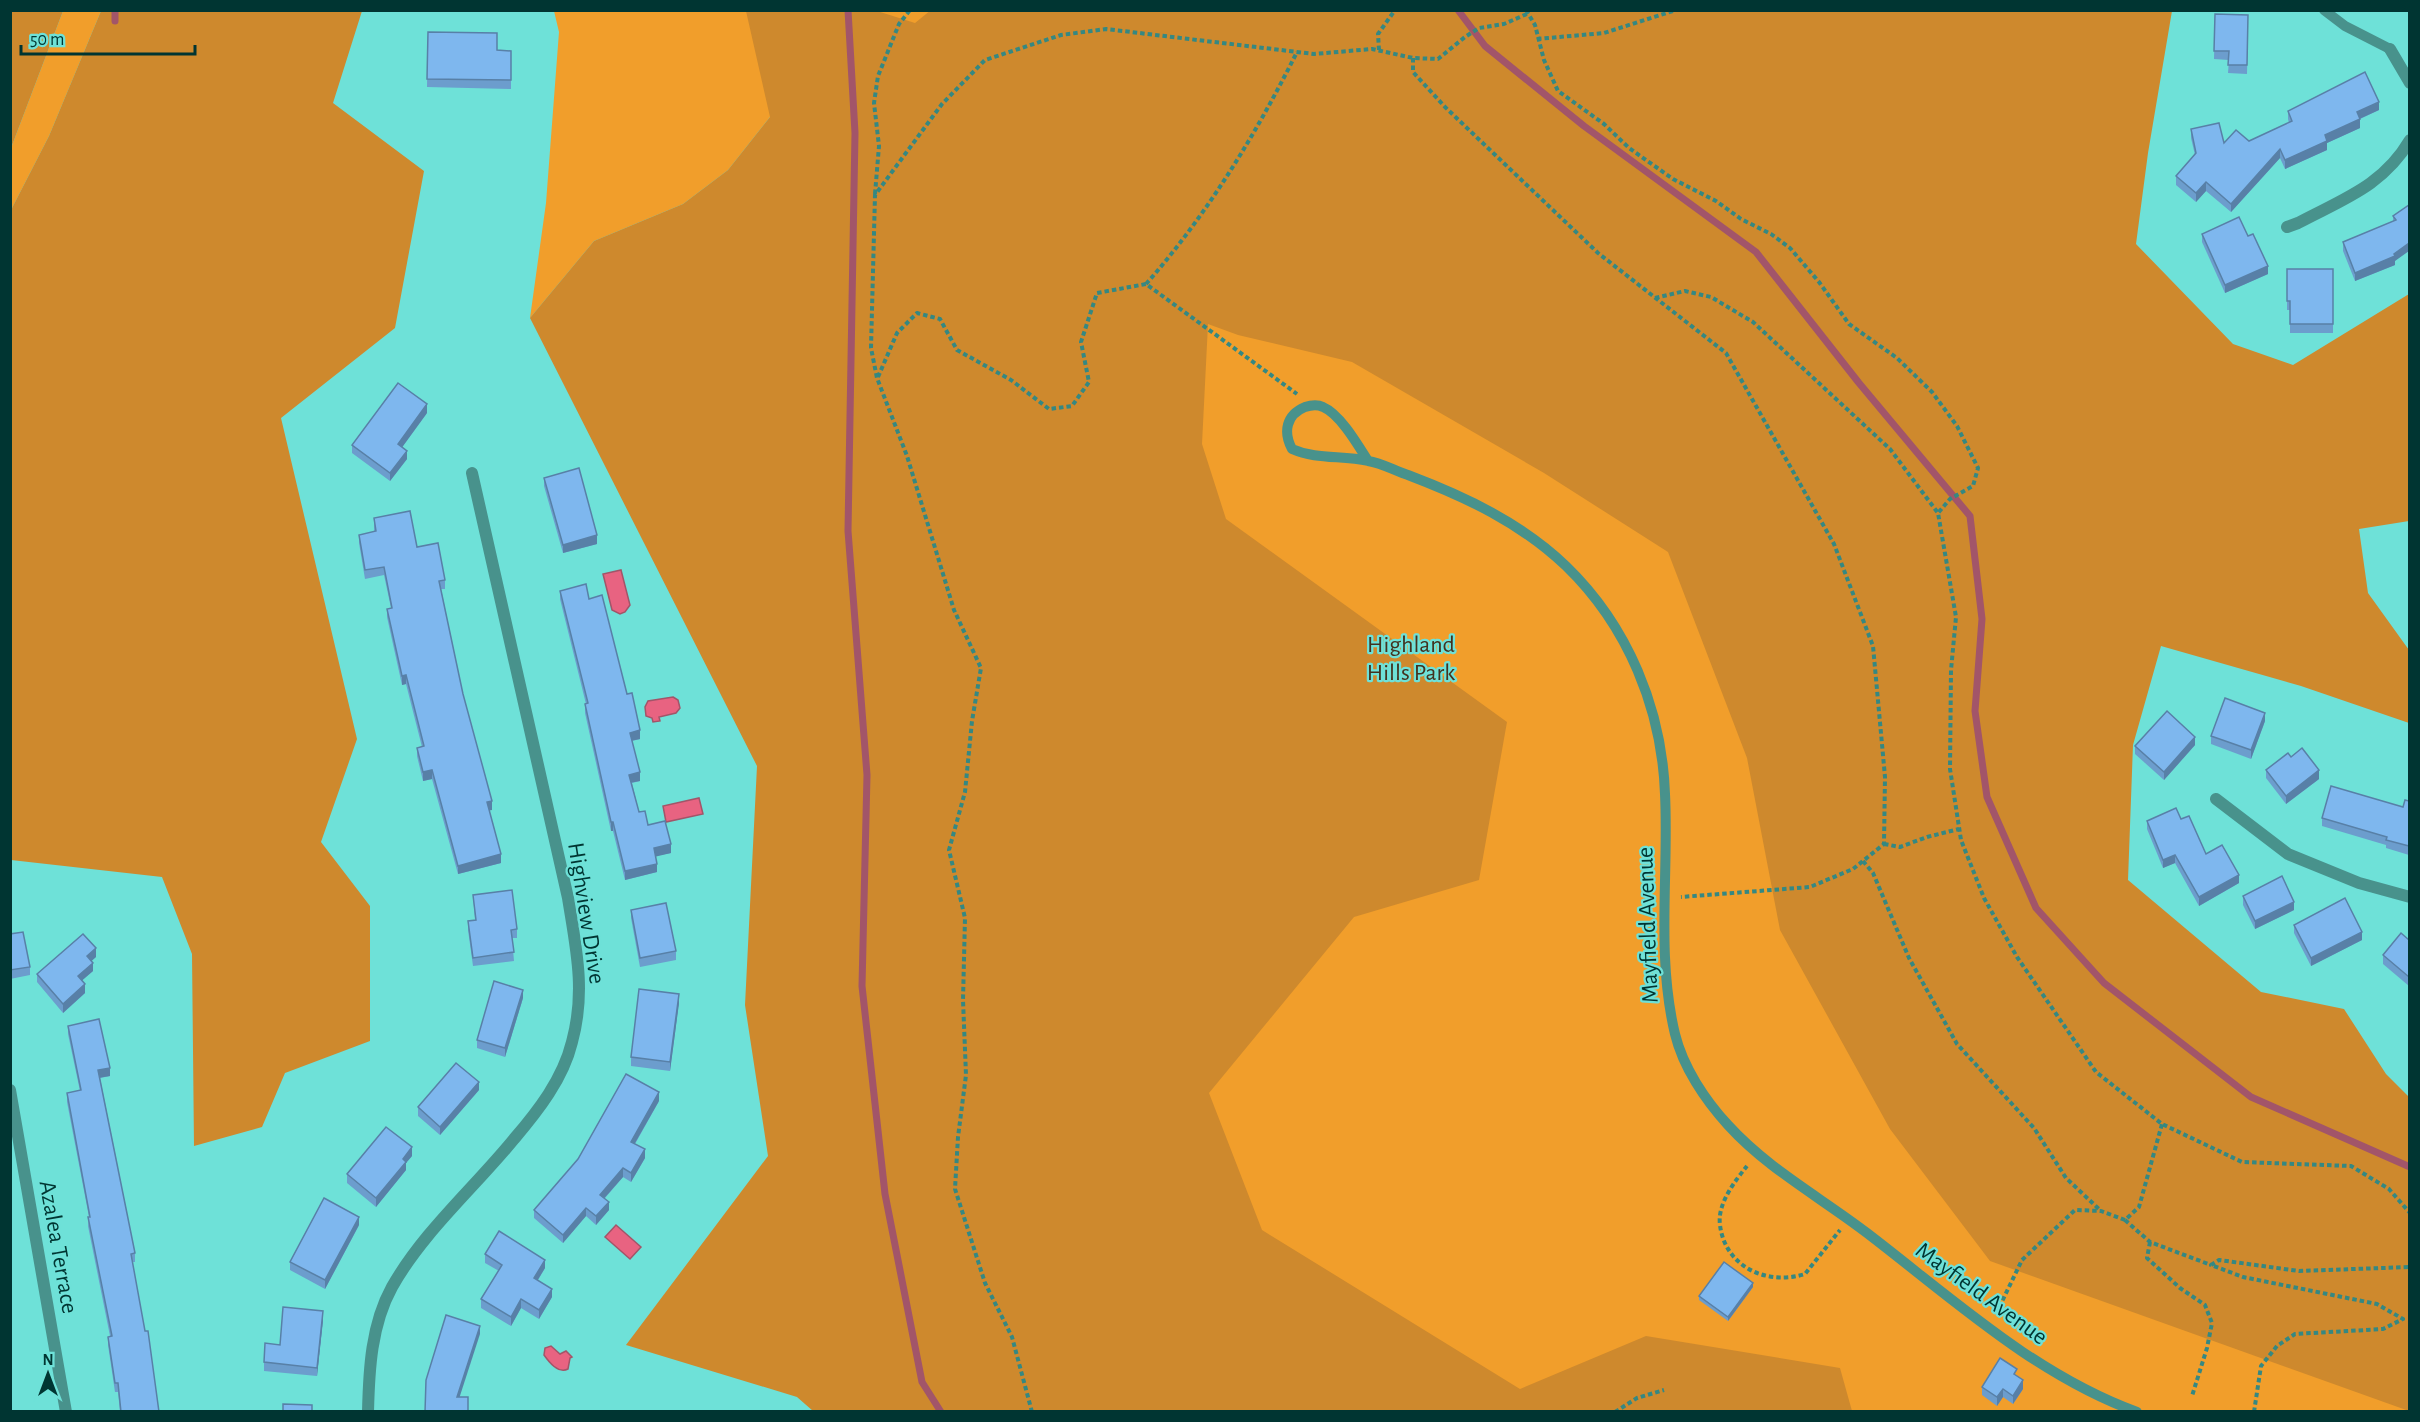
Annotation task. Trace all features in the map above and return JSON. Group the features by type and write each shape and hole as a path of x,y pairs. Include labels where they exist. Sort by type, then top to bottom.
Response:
{"street":[{"path":"2390,48 2409,83"},
{"path":"2287,227 2364,188 2384,174 2409,140"},
{"name":"Highview Drive","path":"368,1412 371,1352 391,1289 423,1243 536,1114 566,1063 572,1044 580,999 579,962 568,898 471,473"},
{"path":"2216,799 2288,854 2360,883 2409,897"},
{"name":"Azalea Terrace","path":"10,1090 66,1412"}],"lane":[{"path":"2324,10 2345,26 2390,48"},
{"path":"1311,405 1323,407 1332,413 1351,434 1368,460"},
{"name":"Mayfield Avenue","path":"1311,405 1297,411 1288,420 1287,440 1292,449 1319,458 1368,460 1470,501 1516,526 1569,569 1618,631 1642,681 1655,715 1665,796 1665,974 1676,1037 1689,1069 1707,1100 1756,1154 1848,1220 1990,1328 2030,1357 2109,1400 2137,1412"}],"path":[{"path":"910,10 899,24 878,76 874,103 879,146 875,195 871,348 877,378 908,456 954,610 981,668 972,721 965,792 949,849 965,918 963,1000 966,1075 958,1137 955,1189 985,1283 1012,1337 1032,1412"},
{"path":"1378,50 1378,34 1395,10"},
{"path":"1538,39 1604,33 1676,10"},
{"path":"875,195 942,104 985,60 1061,35 1106,29 1314,54 1372,48 1413,58 1438,59 1479,28 1504,24 1528,12 1535,25 1544,60 1558,90 1604,124 1629,148 1673,179 1716,201 1790,248 1819,282 1849,324 1897,358 1925,385 1957,426 1978,468 1973,486 1950,500 1938,513"},
{"path":"877,378 897,333 917,313 940,320 957,350 1011,380 1049,409 1072,406 1089,382 1081,342 1097,293 1146,284 1205,209 1279,88 1297,52"},
{"path":"1413,58 1413,72 1445,107 1598,253 1725,353 1834,544 1873,646 1885,777 1884,844"},
{"path":"1146,284 1311,405"},
{"path":"1655,298 1685,291 1711,297 1753,322 1890,449 1938,513 1956,617 1951,670 1950,769 1961,840 1984,898 2017,957 2096,1072 2162,1124 2242,1162 2351,1166 2389,1189 2409,1213"},
{"path":"1664,898 1810,886 1853,869 1884,844 1900,847 1959,829"},
{"path":"1863,861 1873,873 1909,958 1957,1044 2034,1128 2066,1178 2101,1211"},
{"path":"2125,1220 2139,1207 2162,1124"},
{"path":"1756,1154 1725,1200 1719,1224 1731,1255 1748,1270 1780,1278 1805,1274 1848,1220"},
{"path":"1990,1328 2022,1260 2075,1210 2101,1211 2125,1220 2150,1242 2243,1277 2378,1304 2403,1319 2383,1329 2295,1334 2277,1346 2261,1366 2254,1412"},
{"path":"2150,1242 2147,1258 2180,1288 2205,1305 2212,1323 2192,1396"},
{"path":"2211,1265 2219,1260 2299,1271 2409,1267"},
{"path":"1615,1412 1637,1398 1664,1390"}],"green space":[{"name":"Highland Hills Park","path":"931,10 2172,11 2148,153 2136,244 2233,344 2293,365 2409,294 2409,521 2359,529 2368,593 2409,650 2409,723 2301,686 2161,646 2133,745 2128,880 2261,992 2344,1009 2386,1074 2409,1097 2409,1411 1990,1261 1890,1129 1780,930 1747,758 1668,552 1544,473 1352,362 1238,335 1208,324 1202,444 1226,519 1507,722 1479,880 1354,917 1209,1093 1262,1230 1520,1389 1646,1336 1840,1368 1852,1411 813,1411 797,1397 626,1345 768,1156 745,1005 757,766 530,318 594,241 683,204 728,170 770,117 746,11 877,11 915,23"},
{"path":"10,11 63,11 11,148"},
{"path":"63,11 101,11 49,136 11,210 11,148"},
{"path":"101,11 362,11 333,103 424,171 395,328 281,418 357,739 321,842 370,906 370,1041 285,1073 262,1127 194,1146 192,954 162,877 11,860 11,210 49,136"},
{"name":"Highland Hills Park","path":"554,11 1842,11 2038,789 2409,1411 875,1411 770,117 728,170 683,204 594,241 530,318 546,203 559,32"}],"shaded area":[{"path":"621,570 630,605 625,612 620,614 612,610 603,574"},
{"path":"673,697 678,700 680,708 676,713 659,717 660,721 653,722 652,718 646,716 645,707 648,701"},
{"path":"699,798 703,814 666,822 663,806"},
{"path":"616,1225 641,1247 630,1259 605,1237"},
{"path":"551,1346 560,1354 566,1351 572,1357 568,1369 557,1369 546,1358 545,1348"}],"building":[{"path":"2215,14 2248,15 2247,65 2228,65 2229,51 2214,51"},
{"path":"428,32 497,33 497,50 511,51 511,80 427,79"},
{"path":"2365,72 2379,102 2357,112 2360,119 2325,135 2327,141 2285,160 2280,149 2231,204 2206,182 2196,193 2176,176 2196,153 2191,129 2219,123 2224,143 2236,130 2249,141 2292,121 2288,111"},
{"path":"2409,205 2409,243 2394,254 2395,256 2355,273 2343,242 2396,220 2393,216"},
{"path":"2239,217 2248,236 2253,234 2268,266 2225,285 2202,234"},
{"path":"2287,269 2333,269 2333,324 2290,324"},
{"path":"398,383 427,404 398,444 407,451 390,473 352,445"},
{"path":"579,468 597,535 563,545 544,478"},
{"path":"410,511 417,547 438,543 445,580 439,581 463,694 492,801 487,802 501,854 458,866 432,770 423,772 417,748 424,746 406,675 402,676 387,609 392,608 384,567 365,570 359,535 376,531 374,518"},
{"path":"586,584 589,599 602,595 627,694 632,693 640,730 630,733 640,772 629,775 639,812 645,811 648,825 665,821 671,844 654,848 657,864 625,871 613,822 611,822 585,704 588,703 560,591"},
{"path":"2225,698 2265,713 2251,750 2211,736"},
{"path":"2167,711 2195,737 2164,772 2135,746"},
{"path":"2302,748 2319,770 2286,796 2266,770 2288,753 2291,757"},
{"path":"2331,786 2403,807 2405,800 2409,801 2409,846 2386,840 2387,837 2322,818"},
{"path":"2176,808 2181,819 2189,816 2206,854 2222,845 2239,875 2199,897 2175,855 2163,860 2147,821"},
{"path":"2282,876 2294,902 2255,921 2243,896"},
{"path":"512,890 517,929 511,930 514,952 473,958 468,921 476,920 473,895"},
{"path":"2345,898 2362,932 2311,958 2294,925"},
{"path":"666,903 676,951 640,958 631,910"},
{"path":"23,932 30,967 10,970 10,934"},
{"path":"2401,933 2409,940 2409,977 2383,955"},
{"path":"83,934 96,948 87,956 93,963 78,976 85,984 63,1004 37,974"},
{"path":"494,981 523,990 505,1048 477,1040"},
{"path":"639,989 679,994 670,1062 631,1057"},
{"path":"99,1019 110,1068 98,1070 135,1253 131,1254 145,1331 148,1331 159,1412 121,1412 118,1383 115,1383 108,1337 112,1336 88,1217 90,1217 67,1093 81,1090 68,1026"},
{"path":"456,1063 479,1082 440,1127 418,1107"},
{"path":"626,1074 659,1092 631,1142 645,1149 631,1173 623,1168 600,1195 609,1202 596,1216 586,1208 563,1235 534,1210 578,1159"},
{"path":"386,1127 412,1147 403,1159 406,1162 376,1198 347,1174"},
{"path":"324,1198 359,1217 325,1280 290,1262"},
{"path":"499,1231 545,1260 534,1278 552,1289 539,1310 521,1299 511,1317 481,1299 502,1265 485,1254"},
{"path":"1724,1262 1753,1283 1728,1317 1699,1296"},
{"path":"283,1307 323,1311 317,1368 264,1362 265,1343 280,1345"},
{"path":"446,1315 480,1326 457,1397 468,1397 468,1412 425,1412 426,1380"},
{"path":"2000,1358 2017,1369 2014,1374 2023,1380 2013,1396 2003,1389 1997,1397 1982,1387"},
{"path":"283,1404 312,1405 312,1412 283,1412"}],"waterway":[{"path":"115,10 115,21"},
{"path":"848,10 855,133 848,531 867,775 862,986 885,1194 922,1382 941,1412"},
{"path":"1458,10 1485,46 1584,126 1756,252 1859,383 1970,516 1982,619 1975,711 1987,797 2036,908 2104,983 2251,1097 2410,1167"}]}
